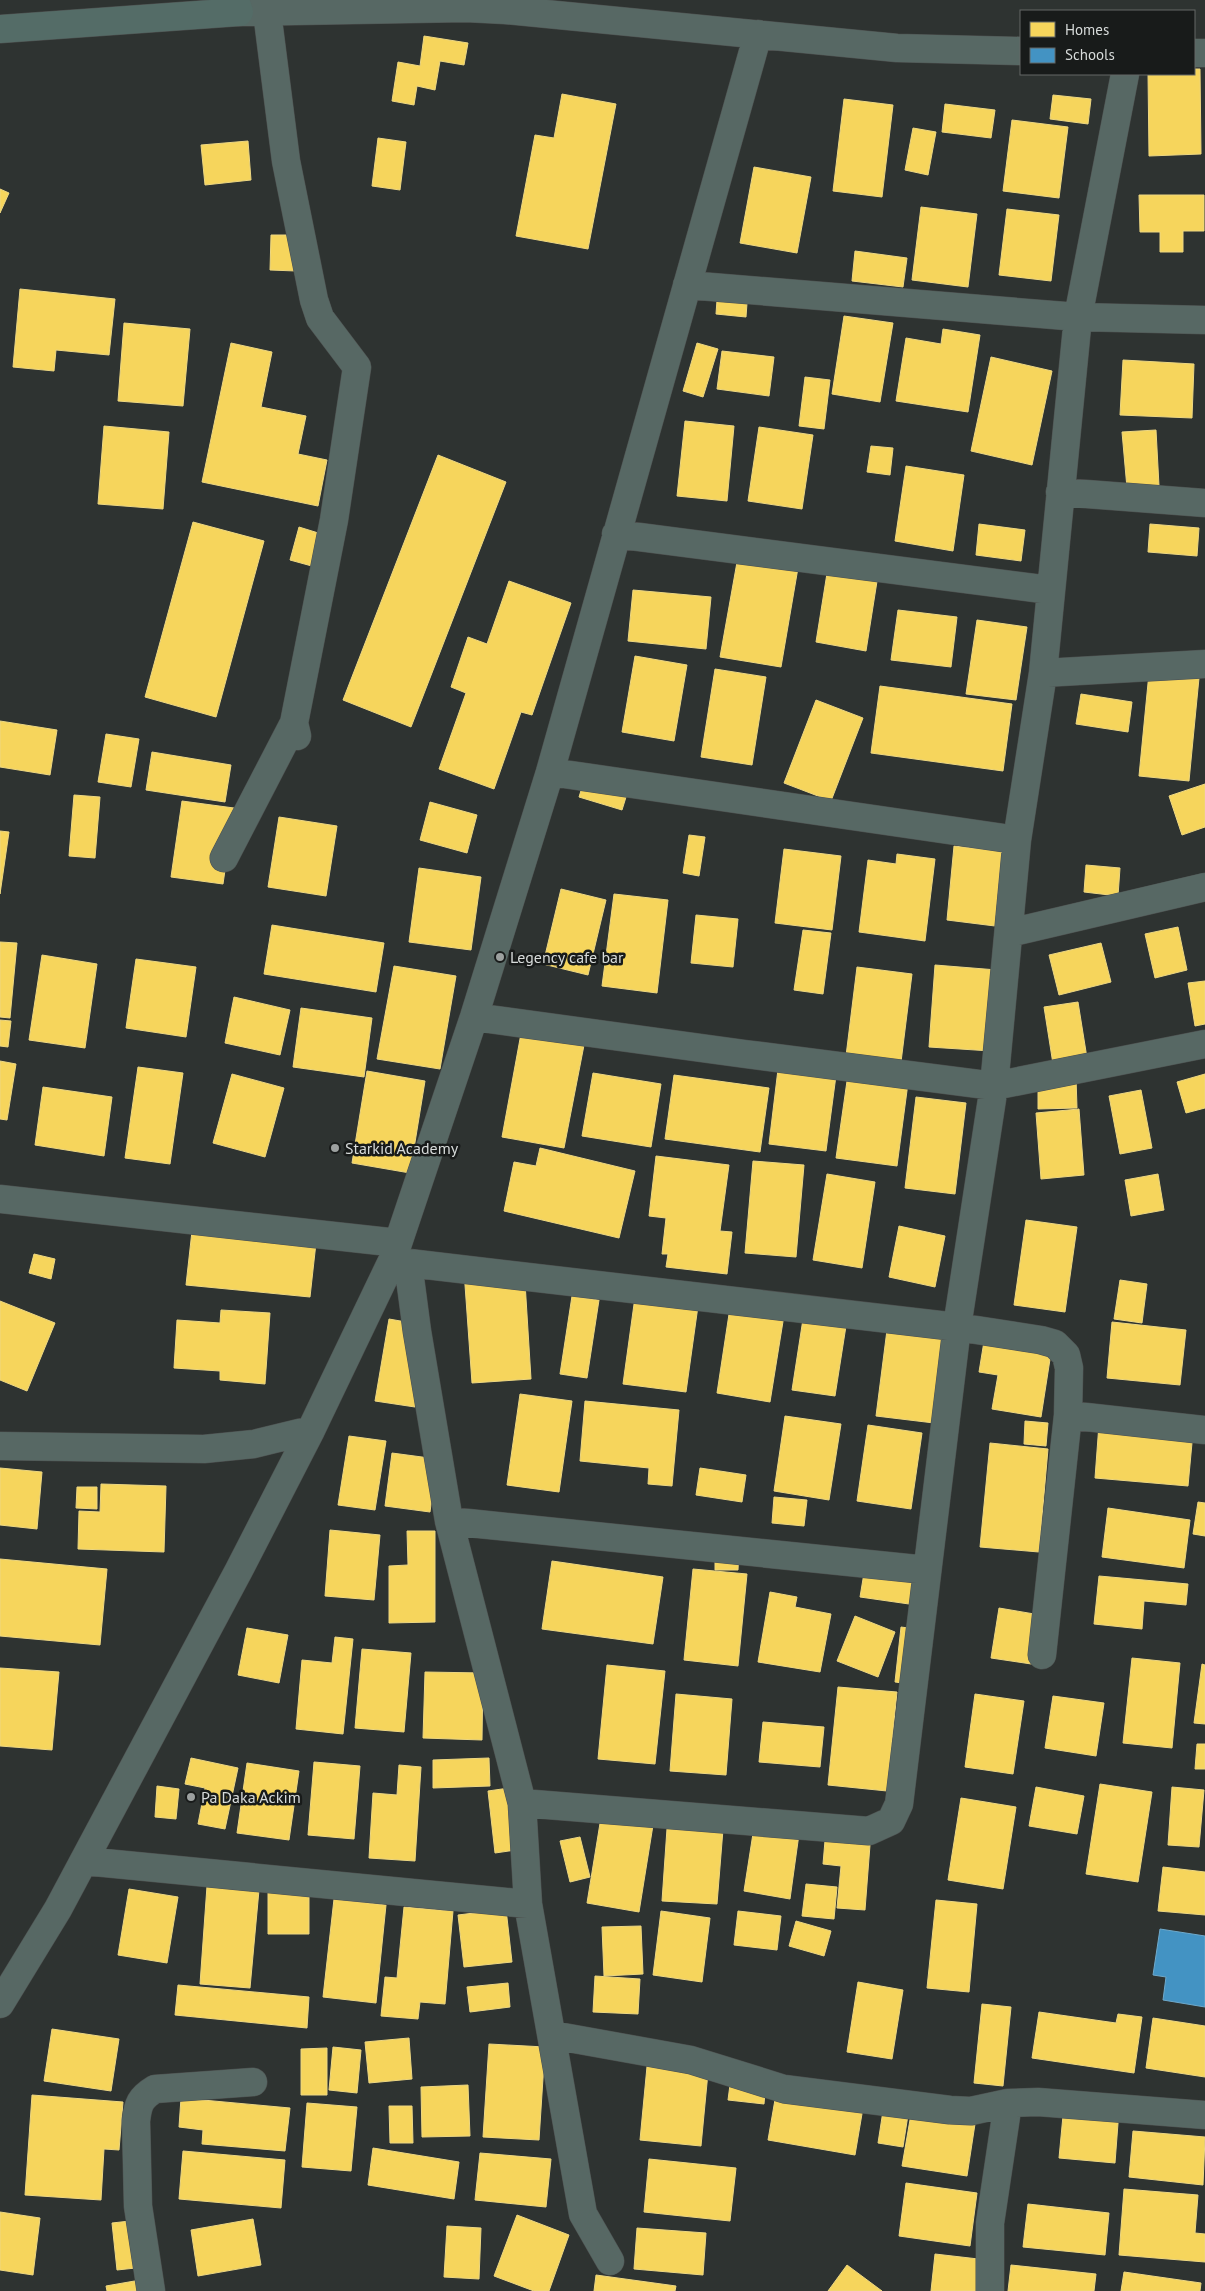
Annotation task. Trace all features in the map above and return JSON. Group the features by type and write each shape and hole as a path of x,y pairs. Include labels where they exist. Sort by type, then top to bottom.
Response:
{"street":[{"path":"0,29 237,6 267,12 486,9 896,48 1020,51"},
{"path":"224,858 296,730 334,520 357,367 320,318 314,300 286,161 267,12"},
{"path":"0,2004 11,1971 58,1909 84,1861 239,1570 400,1256 426,1164 550,772 758,34"},
{"path":"522,1802 855,1831 869,1831 891,1822 899,1804 957,1327 994,1086 1017,840 1043,673 1078,317 1125,75"},
{"path":"687,285 1078,317 1205,320"},
{"path":"1060,492 1205,503"},
{"path":"616,534 1050,590"},
{"path":"1043,673 1205,664"},
{"path":"550,772 1017,840"},
{"path":"1009,933 1205,887"},
{"path":"474,1017 994,1086 1205,1044"},
{"path":"0,1199 400,1256 957,1327 1055,1344 1066,1355 1069,1368 1068,1415 1042,1655"},
{"path":"400,1256 418,1331 449,1521 522,1802 528,1904 583,2214 610,2261"},
{"path":"1068,1415 1205,1430"},
{"path":"0,1446 204,1449 254,1444 310,1430"},
{"path":"254,1444 288,1473"},
{"path":"449,1521 927,1570"},
{"path":"84,1861 528,1904"},
{"path":"552,2036 691,2060 784,2089 950,2110 971,2111 1008,2103 1038,2102 1205,2115"},
{"path":"151,2291 138,2206 136,2121 138,2108 144,2096 155,2089 253,2082"},
{"path":"990,2291 990,2223 1008,2103"}],"building: Homes":[{"path":"424,36 468,43 464,65 440,61 435,90 417,86 414,105 392,101 398,62 420,66"},
{"path":"1195,69 1200,69 1201,154 1149,156 1148,75 1195,75"},
{"path":"562,94 616,104 588,249 516,236 535,135 554,138"},
{"path":"1053,95 1091,99 1088,124 1050,119"},
{"path":"844,99 893,105 882,197 833,191"},
{"path":"945,104 995,110 991,138 942,132"},
{"path":"1012,120 1068,127 1059,198 1003,191"},
{"path":"913,128 936,132 928,175 905,170"},
{"path":"378,138 406,142 400,190 372,186"},
{"path":"248,141 251,180 205,185 201,145"},
{"path":"754,167 811,177 797,253 740,243"},
{"path":"0,189 9,193 0,213"},
{"path":"1139,195 1204,195 1204,231 1183,231 1183,252 1160,252 1160,232 1140,232"},
{"path":"921,207 977,214 968,287 912,280"},
{"path":"1007,209 1059,215 1051,281 999,275"},
{"path":"271,235 298,235 296,271 270,270"},
{"path":"855,251 907,258 903,287 852,281"},
{"path":"718,286 748,289 746,317 716,314"},
{"path":"20,289 115,299 109,355 56,350 54,371 13,367"},
{"path":"844,316 893,323 880,402 832,394"},
{"path":"124,323 190,329 183,406 118,401"},
{"path":"943,329 980,335 968,412 896,401 906,338 941,344"},
{"path":"231,343 272,352 261,407 306,416 298,454 327,460 318,506 202,482"},
{"path":"697,343 718,349 703,397 683,391"},
{"path":"722,351 774,357 769,396 717,389"},
{"path":"991,357 1052,371 1032,465 971,451"},
{"path":"1123,360 1194,364 1192,418 1120,415"},
{"path":"805,377 830,380 824,429 799,426"},
{"path":"685,421 734,426 727,501 677,496"},
{"path":"104,426 169,432 163,509 98,504"},
{"path":"759,427 813,435 802,509 748,501"},
{"path":"1156,430 1159,486 1127,488 1122,432"},
{"path":"871,446 893,448 890,475 867,472"},
{"path":"438,455 506,482 411,727 343,700"},
{"path":"906,466 964,475 953,551 895,541"},
{"path":"193,522 264,541 216,717 145,697"},
{"path":"979,524 1025,530 1021,561 976,555"},
{"path":"1150,524 1199,528 1197,556 1148,552"},
{"path":"299,527 328,536 319,568 290,560"},
{"path":"739,551 799,562 781,667 720,657"},
{"path":"828,567 878,575 866,651 816,642"},
{"path":"509,581 571,603 532,715 521,712 494,789 439,769 466,693 451,687 468,637 487,644"},
{"path":"633,590 711,597 706,649 628,641"},
{"path":"898,610 957,617 951,667 891,660"},
{"path":"977,620 1027,627 1016,700 966,694"},
{"path":"635,656 687,665 674,741 622,732"},
{"path":"715,669 766,677 752,765 701,757"},
{"path":"1149,673 1199,678 1189,781 1139,776"},
{"path":"880,686 1012,704 1003,771 871,753"},
{"path":"1081,694 1132,702 1128,732 1076,724"},
{"path":"816,700 863,718 831,801 784,783"},
{"path":"0,721 57,730 50,775 0,767"},
{"path":"106,734 139,739 131,787 98,782"},
{"path":"152,752 231,765 225,802 146,790"},
{"path":"588,768 631,781 622,810 579,797"},
{"path":"1205,784 1205,827 1182,835 1169,796"},
{"path":"74,795 100,797 95,858 69,856"},
{"path":"182,801 234,808 223,884 171,877"},
{"path":"430,802 477,815 467,853 420,840"},
{"path":"279,817 337,826 326,896 268,887"},
{"path":"0,831 9,832 0,894"},
{"path":"689,835 705,837 699,876 683,873"},
{"path":"954,846 1002,851 995,926 947,920"},
{"path":"784,849 841,856 832,930 775,923"},
{"path":"897,854 935,859 925,941 859,932 868,860 896,864"},
{"path":"1086,865 1120,868 1118,896 1084,892"},
{"path":"419,868 481,877 471,950 409,942"},
{"path":"561,889 606,900 588,975 543,964"},
{"path":"614,894 668,900 657,993 602,986"},
{"path":"696,915 738,919 733,967 691,963"},
{"path":"272,925 384,943 376,992 264,974"},
{"path":"1178,927 1187,970 1155,978 1145,934"},
{"path":"803,930 831,933 823,994 794,990"},
{"path":"0,942 17,943 10,1018 0,1017"},
{"path":"1101,943 1111,982 1059,995 1049,955"},
{"path":"42,955 97,964 85,1048 29,1040"},
{"path":"136,959 196,967 186,1037 126,1028"},
{"path":"935,965 997,970 991,1051 929,1047"},
{"path":"394,966 456,976 440,1069 377,1059"},
{"path":"857,967 912,974 901,1062 846,1056"},
{"path":"1205,981 1205,1024 1195,1026 1188,983"},
{"path":"234,997 290,1010 280,1055 225,1043"},
{"path":"1078,1002 1087,1058 1053,1064 1044,1007"},
{"path":"301,1008 372,1018 364,1077 293,1067"},
{"path":"0,1020 11,1021 8,1047 0,1046"},
{"path":"522,1028 585,1040 564,1148 502,1137"},
{"path":"0,1061 16,1064 7,1120 0,1119"},
{"path":"779,1061 837,1068 826,1151 769,1144"},
{"path":"138,1067 183,1073 170,1164 125,1158"},
{"path":"367,1071 425,1081 410,1173 352,1163"},
{"path":"593,1073 661,1084 651,1147 582,1136"},
{"path":"232,1074 284,1088 265,1157 213,1143"},
{"path":"848,1074 908,1083 897,1166 836,1158"},
{"path":"1205,1074 1205,1108 1186,1113 1177,1082"},
{"path":"674,1075 769,1088 760,1152 665,1139"},
{"path":"1076,1078 1077,1108 1038,1109 1038,1079"},
{"path":"43,1087 112,1097 104,1156 35,1145"},
{"path":"1141,1090 1152,1148 1120,1154 1109,1096"},
{"path":"916,1097 966,1103 955,1194 905,1188"},
{"path":"1079,1109 1084,1175 1041,1179 1036,1113"},
{"path":"540,1148 635,1171 619,1238 504,1211 514,1162 536,1166"},
{"path":"656,1156 729,1165 720,1231 732,1232 727,1274 666,1267 668,1254 662,1254 666,1218 649,1216"},
{"path":"753,1161 804,1165 796,1257 745,1253"},
{"path":"827,1174 875,1182 862,1268 813,1260"},
{"path":"1158,1174 1164,1210 1131,1216 1125,1180"},
{"path":"1026,1220 1077,1227 1065,1312 1014,1305"},
{"path":"899,1226 945,1236 935,1287 889,1277"},
{"path":"192,1231 316,1243 310,1297 186,1285"},
{"path":"34,1254 55,1259 51,1279 29,1273"},
{"path":"524,1266 531,1379 472,1383 464,1271"},
{"path":"1120,1280 1147,1284 1142,1323 1114,1319"},
{"path":"572,1296 599,1300 587,1378 560,1374"},
{"path":"635,1297 698,1306 686,1392 623,1384"},
{"path":"0,1301 55,1323 27,1391 0,1380"},
{"path":"731,1301 785,1309 770,1402 717,1393"},
{"path":"221,1310 270,1313 265,1384 220,1380 220,1371 174,1368 177,1320 220,1323"},
{"path":"389,1319 429,1326 415,1407 375,1401"},
{"path":"803,1319 846,1326 835,1396 792,1390"},
{"path":"1112,1322 1186,1330 1180,1385 1107,1378"},
{"path":"986,1329 1053,1340 1041,1417 992,1409 998,1375 979,1372"},
{"path":"887,1330 945,1338 934,1423 876,1416"},
{"path":"520,1394 572,1401 559,1492 507,1485"},
{"path":"585,1401 679,1410 672,1486 648,1484 649,1468 580,1461"},
{"path":"785,1416 841,1424 829,1500 774,1491"},
{"path":"1025,1421 1048,1423 1046,1446 1024,1444"},
{"path":"1099,1424 1193,1432 1188,1486 1095,1478"},
{"path":"868,1425 922,1433 911,1509 857,1501"},
{"path":"349,1436 386,1441 375,1510 338,1505"},
{"path":"990,1443 1048,1449 1039,1552 980,1547"},
{"path":"392,1453 437,1459 430,1512 385,1506"},
{"path":"0,1468 42,1472 37,1529 0,1525"},
{"path":"700,1468 746,1475 742,1502 696,1495"},
{"path":"101,1484 166,1486 164,1552 78,1549 79,1511 100,1512"},
{"path":"77,1487 97,1487 97,1509 76,1508"},
{"path":"774,1497 807,1500 804,1526 772,1523"},
{"path":"1198,1502 1205,1503 1205,1536 1193,1534"},
{"path":"1108,1508 1190,1520 1184,1568 1102,1557"},
{"path":"330,1530 380,1535 374,1600 325,1596"},
{"path":"407,1531 435,1531 435,1622 389,1623 389,1566 408,1565"},
{"path":"715,1548 739,1548 738,1570 715,1570"},
{"path":"0,1559 107,1569 100,1645 0,1636"},
{"path":"552,1561 663,1577 653,1644 542,1629"},
{"path":"693,1569 747,1574 738,1666 684,1660"},
{"path":"864,1573 919,1582 916,1605 860,1597"},
{"path":"1099,1576 1188,1584 1186,1605 1144,1601 1142,1629 1094,1624"},
{"path":"770,1592 797,1597 795,1607 831,1614 820,1672 758,1662"},
{"path":"999,1608 1046,1616 1038,1665 991,1658"},
{"path":"855,1616 895,1632 878,1677 837,1661"},
{"path":"901,1627 923,1630 917,1685 895,1682"},
{"path":"247,1628 288,1635 279,1683 238,1675"},
{"path":"335,1637 353,1639 343,1734 296,1729 302,1660 332,1663"},
{"path":"362,1649 411,1653 404,1732 355,1728"},
{"path":"1132,1658 1180,1663 1172,1748 1123,1743"},
{"path":"1202,1664 1205,1665 1205,1724 1194,1723"},
{"path":"607,1665 665,1671 655,1764 598,1759"},
{"path":"0,1668 59,1672 52,1750 0,1746"},
{"path":"425,1672 483,1673 482,1740 423,1738"},
{"path":"838,1687 897,1692 887,1791 828,1785"},
{"path":"676,1694 732,1699 726,1775 670,1771"},
{"path":"975,1694 1024,1701 1013,1774 965,1767"},
{"path":"1053,1696 1104,1703 1096,1756 1045,1748"},
{"path":"763,1722 824,1727 820,1767 759,1762"},
{"path":"1197,1744 1205,1744 1205,1769 1195,1769"},
{"path":"191,1758 238,1768 225,1829 198,1824 205,1788 185,1784"},
{"path":"489,1758 490,1786 433,1788 433,1760"},
{"path":"314,1762 360,1766 354,1839 308,1835"},
{"path":"247,1763 299,1771 289,1840 237,1833"},
{"path":"399,1765 421,1767 415,1861 369,1858 373,1793 397,1795"},
{"path":"1100,1784 1152,1792 1138,1882 1086,1874"},
{"path":"157,1786 179,1789 176,1819 155,1817"},
{"path":"1036,1787 1084,1796 1077,1834 1029,1826"},
{"path":"1172,1787 1204,1790 1199,1847 1168,1845"},
{"path":"509,1788 516,1850 495,1853 488,1791"},
{"path":"961,1798 1016,1807 1003,1889 948,1880"},
{"path":"602,1811 654,1819 639,1912 587,1903"},
{"path":"668,1814 724,1817 717,1904 662,1901"},
{"path":"754,1827 799,1834 790,1899 744,1891"},
{"path":"826,1829 871,1832 865,1910 837,1908 841,1866 823,1864"},
{"path":"580,1837 590,1877 570,1882 560,1841"},
{"path":"1163,1867 1205,1872 1205,1915 1158,1911"},
{"path":"806,1884 837,1887 834,1919 802,1916"},
{"path":"207,1886 259,1890 250,1988 200,1984"},
{"path":"129,1889 178,1897 167,1963 118,1955"},
{"path":"268,1892 309,1892 309,1934 268,1934"},
{"path":"334,1899 386,1905 376,2003 323,1997"},
{"path":"936,1900 977,1904 969,1992 927,1988"},
{"path":"404,1907 453,1911 445,2004 420,2002 418,2019 381,2016 385,1977 397,1978"},
{"path":"506,1909 512,1962 464,1967 458,1915"},
{"path":"661,1911 710,1918 702,1982 653,1975"},
{"path":"738,1911 781,1916 777,1950 734,1945"},
{"path":"796,1921 831,1931 824,1956 789,1946"},
{"path":"641,1926 643,1974 604,1976 602,1927"},
{"path":"595,1976 640,1979 638,2014 593,2012"},
{"path":"858,1982 903,1990 892,2059 847,2052"},
{"path":"508,1983 510,2007 470,2012 467,1987"},
{"path":"178,1985 309,1997 307,2028 175,2015"},
{"path":"982,2004 1011,2007 1003,2086 974,2083"},
{"path":"1039,2012 1116,2023 1118,2014 1142,2017 1134,2073 1032,2058"},
{"path":"1153,2018 1205,2026 1205,2077 1146,2068"},
{"path":"52,2029 119,2039 111,2091 44,2081"},
{"path":"409,2038 412,2079 369,2083 365,2042"},
{"path":"489,2044 545,2047 539,2140 483,2137"},
{"path":"333,2047 361,2050 357,2093 329,2090"},
{"path":"327,2048 327,2095 301,2095 301,2049"},
{"path":"648,2056 709,2062 701,2146 640,2140"},
{"path":"731,2077 766,2081 764,2104 728,2100"},
{"path":"468,2085 470,2136 422,2137 421,2087"},
{"path":"777,2088 864,2102 855,2155 768,2140"},
{"path":"32,2095 123,2102 119,2150 104,2149 101,2200 25,2195"},
{"path":"181,2098 290,2108 285,2151 202,2144 203,2130 179,2127"},
{"path":"885,2098 910,2102 903,2147 878,2143"},
{"path":"307,2103 357,2107 351,2171 302,2167"},
{"path":"1064,2105 1119,2110 1115,2163 1059,2158"},
{"path":"389,2106 412,2106 413,2143 390,2143"},
{"path":"911,2114 975,2124 967,2176 902,2166"},
{"path":"1133,2131 1205,2137 1203,2185 1129,2177"},
{"path":"373,2148 459,2162 454,2199 368,2185"},
{"path":"183,2151 285,2160 281,2208 179,2199"},
{"path":"480,2153 551,2159 546,2207 475,2200"},
{"path":"649,2159 736,2168 730,2221 644,2212"},
{"path":"906,2183 977,2193 970,2246 899,2236"},
{"path":"1124,2189 1198,2195 1195,2233 1205,2234 1205,2262 1119,2255"},
{"path":"1028,2204 1109,2213 1105,2255 1023,2247"},
{"path":"0,2212 40,2218 33,2275 0,2270"},
{"path":"517,2215 569,2235 549,2291 534,2291 494,2276"},
{"path":"253,2219 261,2265 198,2276 191,2230"},
{"path":"139,2220 145,2267 117,2270 112,2223"},
{"path":"447,2226 481,2228 479,2279 444,2277"},
{"path":"637,2228 706,2233 703,2275 634,2269"},
{"path":"935,2254 987,2260 984,2291 931,2291"},
{"path":"847,2265 882,2291 828,2291"},
{"path":"1011,2265 1096,2274 1094,2291 1008,2291"},
{"path":"1124,2272 1201,2283 1200,2291 1121,2291"},
{"path":"596,2275 676,2286 675,2291 594,2291"},
{"path":"146,2279 148,2291 107,2291 106,2286"}],"building: Schools":[{"path":"1160,1929 1205,1936 1205,2007 1163,2000 1166,1977 1153,1975"}],"place":[{"name":"Legency cafe bar","path":"500,957"},
{"name":"Starkid Academy","path":"335,1148"},
{"name":"Pa Daka Ackim","path":"191,1797"}]}
